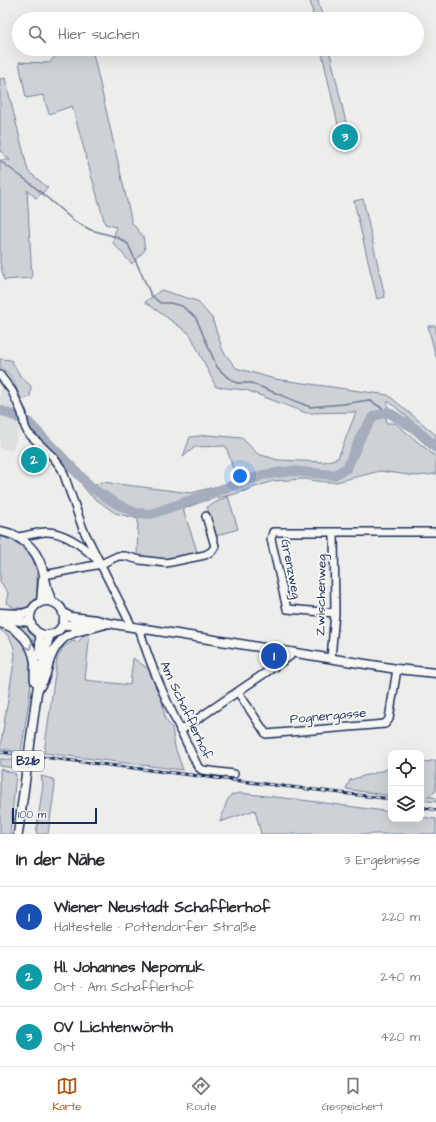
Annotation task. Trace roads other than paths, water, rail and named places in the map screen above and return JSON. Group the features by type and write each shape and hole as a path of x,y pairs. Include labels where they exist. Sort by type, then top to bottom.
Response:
{"main road":[{"path":"0,531 8,532 20,538 29,545 37,555 42,566 52,602"},
{"path":"41,602 44,575"},
{"path":"63,613 63,624 58,632 50,635 40,634 32,627 30,622 32,611 37,604 41,602 52,602 57,604 63,613 71,617 397,669 436,673"},
{"path":"0,613 22,614 32,611"},
{"path":"0,619 30,622"},
{"path":"0,623 15,629 28,644 33,656 35,679 38,688"},
{"path":"63,624 96,625 108,623"},
{"path":"38,688 45,680 48,664 53,650 61,639 70,633 81,629 95,628 108,623"},
{"name":"B21b","path":"18,834 40,670 40,634"},
{"name":"B21b","path":"40,670 43,665 47,642 50,635"}],"street":[{"name":"Am Schafflerhof","path":"0,375 12,391 22,413 28,433 62,469 83,529 135,628 142,638 180,730 198,767 202,770 234,774"},
{"path":"44,575 101,564 118,556 166,563 205,555 212,551 215,546 206,516"},
{"path":"20,538 46,532 62,536 78,544 101,564"},
{"name":"Grenzweg","path":"334,532 273,532 271,539 287,609 336,613"},
{"path":"334,532 436,532"},
{"name":"Zwischenweg","path":"331,658 336,613 334,532"},
{"path":"180,730 290,656 291,652"},
{"name":"Pognergasse","path":"238,692 266,734 385,724 389,719 397,669"}],"waterway":[{"path":"0,161 30,183 74,221 91,230 117,237 128,244 151,295 160,303 170,303 182,306 196,318 217,367 227,377 237,383 251,383 310,407 369,400 388,412"},
{"path":"0,370 11,384"},
{"path":"18,396 27,412 28,422"},
{"path":"0,410 28,422 93,489 117,504 136,513 151,514 263,475 290,471 334,475 347,468 362,434 374,416 388,412 414,428 436,448"}],"railway":[{"path":"0,752 388,799"},
{"path":"424,808 436,810"}],"place":[{"name":"OV Lichtenwörth","path":"345,137"},
{"name":"Hl. Johannes Nepomuk","path":"34,460"},
{"name":"Wiener Neustadt Schafflerhof","path":"274,656"}]}
